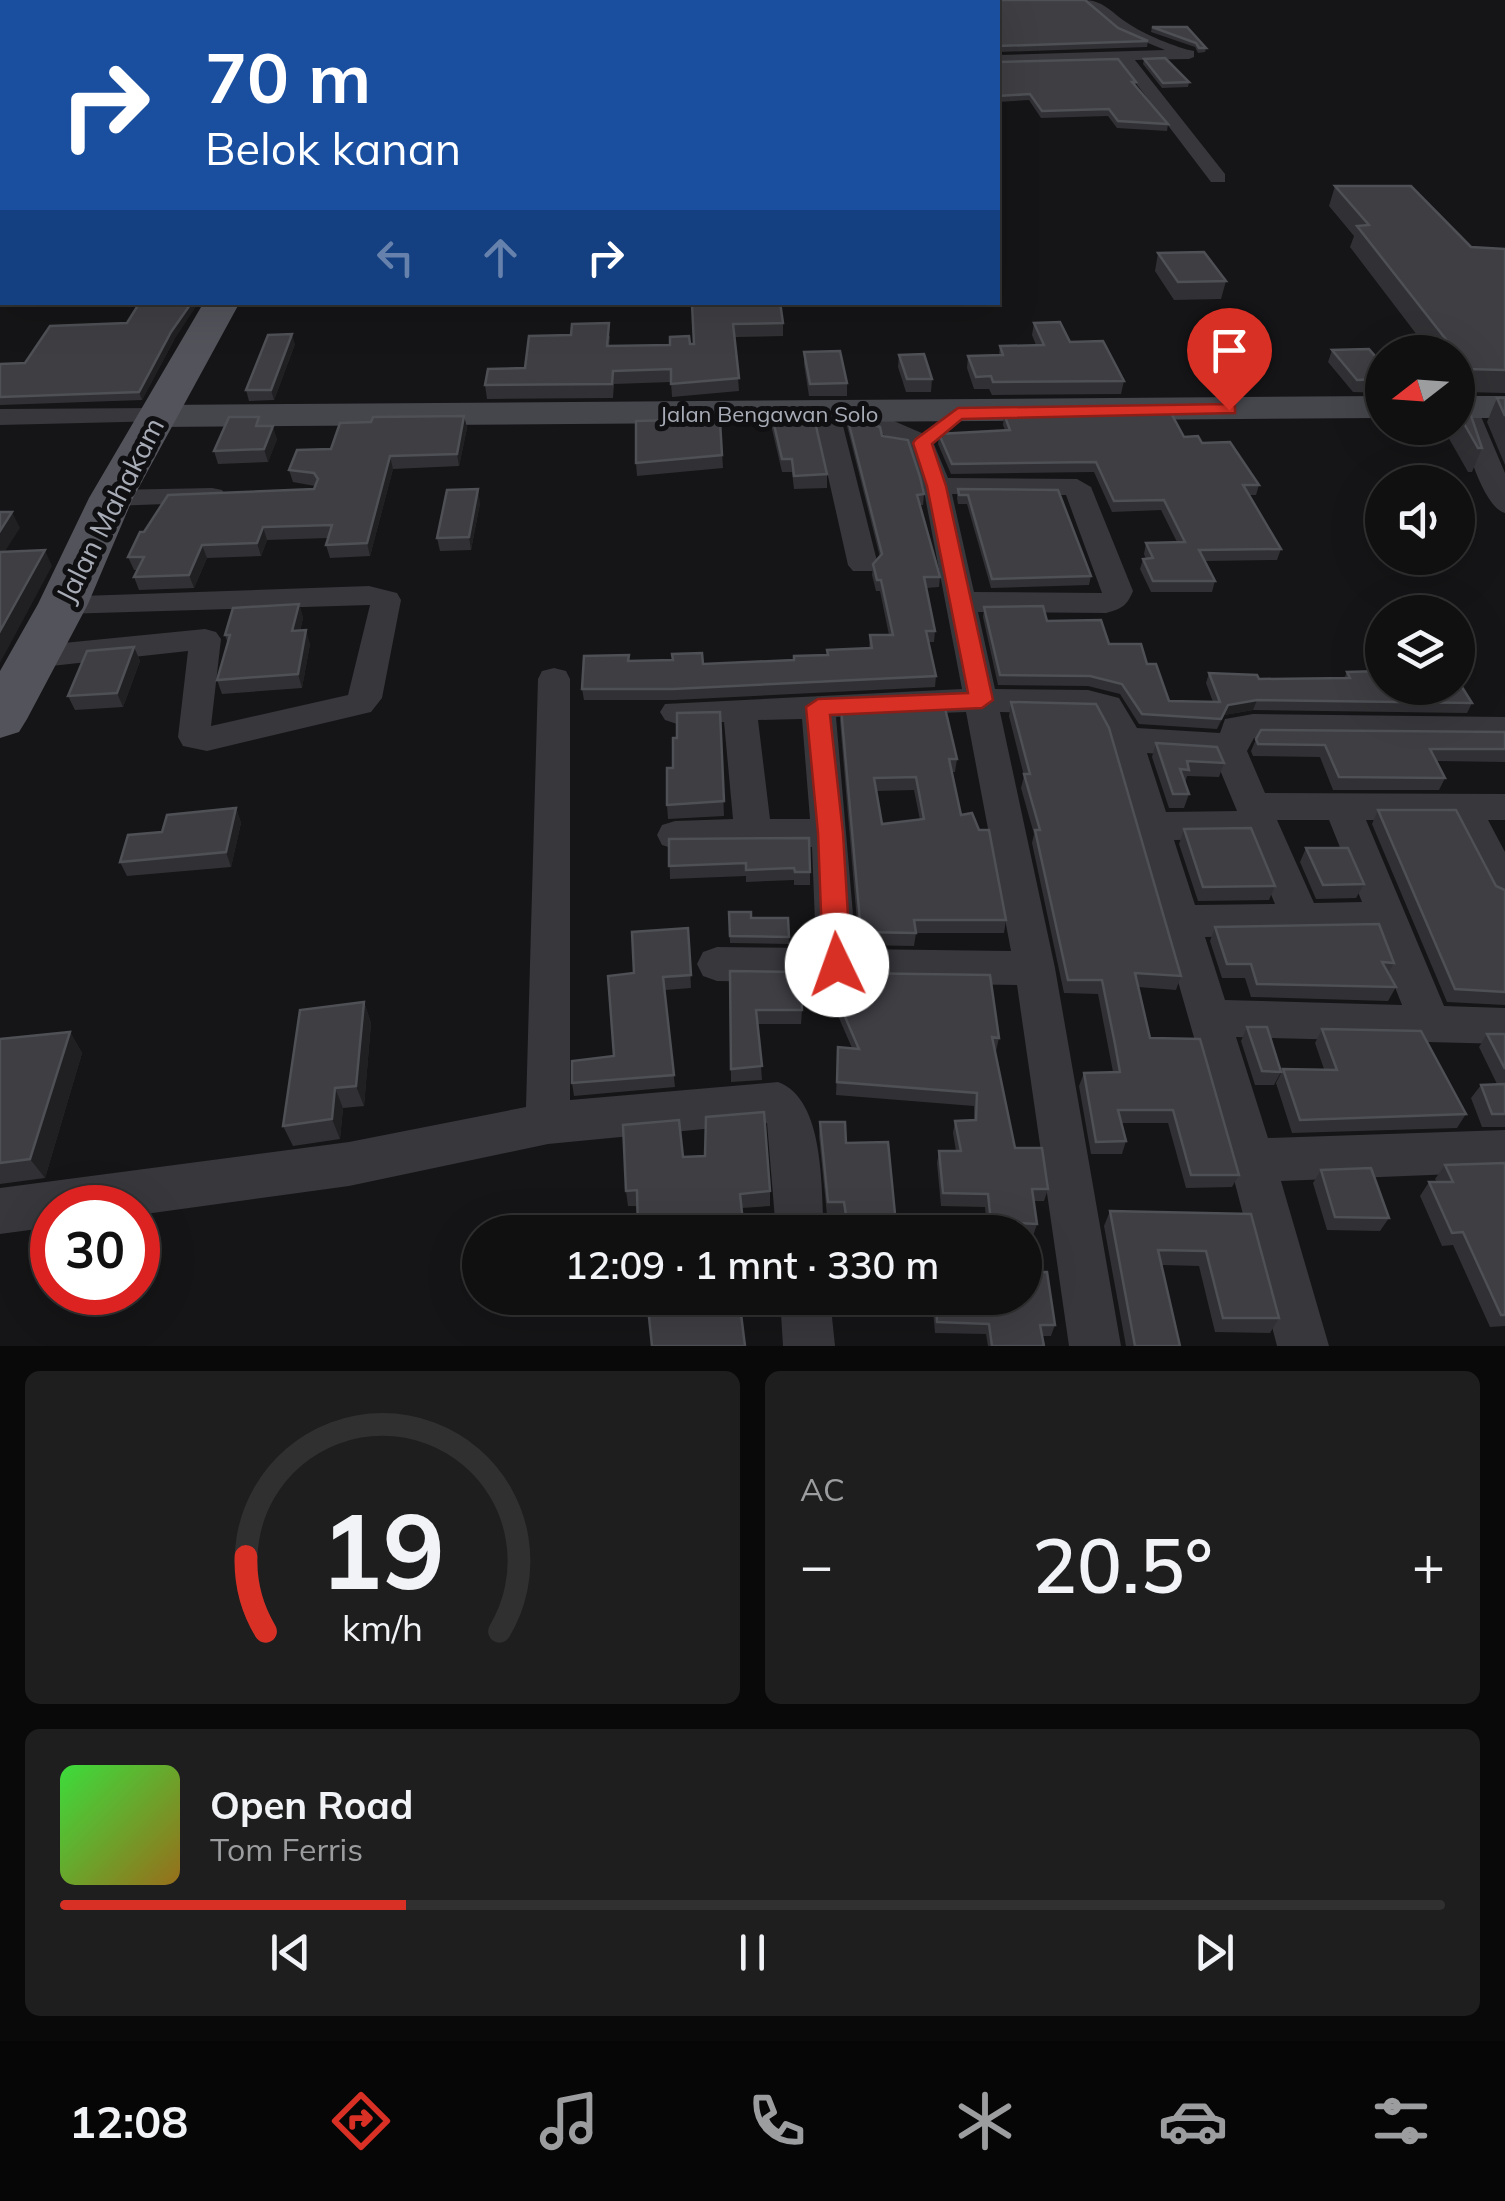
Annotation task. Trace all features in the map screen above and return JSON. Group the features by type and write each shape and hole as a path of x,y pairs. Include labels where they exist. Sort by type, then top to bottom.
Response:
{"main road":[{"name":"Jalan Mahakam","path":"0,719 63,604 111,498 220,305"},
{"name":"Jalan Bengawan Solo","path":"156,416 1365,407"},
{"path":"1475,407 1505,407"}],"street":[{"path":"1000,60 1189,54 1124,28 1090,0"},
{"path":"1122,56 1218,178"},
{"path":"922,443 958,413"},
{"path":"862,566 843,414 922,443"},
{"path":"0,417 156,416"},
{"path":"1475,438 1505,506"},
{"path":"922,443 936,486 961,602 1035,968 1095,1346"},
{"path":"936,486 1077,487 1118,591 1114,600 1106,603 961,602"},
{"path":"111,498 246,495"},
{"path":"32,657 205,640 194,730 196,737 206,740 359,704 365,698 386,600 369,595 63,604"},
{"path":"548,1123 554,679"},
{"path":"678,712 982,700 1088,701 1107,706 1126,740 1252,1160 1303,1346"},
{"path":"818,707 837,965"},
{"path":"740,710 753,834"},
{"path":"1126,740 1228,746 1237,740 1237,727 1505,729"},
{"path":"1228,746 1301,919"},
{"path":"1152,826 1342,806 1505,808"},
{"path":"1342,806 1430,1022"},
{"path":"1463,808 1505,887"},
{"path":"675,836 830,833"},
{"path":"1180,921 1388,918"},
{"path":"717,964 1035,968"},
{"path":"1208,1018 1505,1026"},
{"path":"0,1211 350,1164 548,1123 778,1102 790,1119 798,1215"},
{"path":"1252,1160 1505,1151"},
{"path":"807,1315 810,1346"}],"building":[{"path":"1000,0 1085,0 1118,28 1148,41 1000,46"},
{"path":"1152,27 1187,27 1206,48 1199,48 1196,43"},
{"path":"1165,58 1189,82 1163,83 1144,59"},
{"path":"1118,59 1168,124 1118,121 1109,109 1042,111 1030,94 1000,96 1000,62"},
{"path":"1335,186 1411,186 1471,247 1505,249 1505,370 1475,369 1475,335 1442,335 1357,226 1369,225"},
{"path":"1204,252 1226,281 1178,282 1158,253"},
{"path":"138,305 190,305 139,392 0,397 0,364 25,363 50,326 127,323"},
{"path":"692,305 780,305 783,323 733,324 739,378 671,384 671,369 613,371 612,384 485,385 488,369 525,368 529,336 571,335 572,324 609,323 607,346 670,345 670,337 689,336 690,344 694,344"},
{"path":"1060,322 1070,342 1103,341 1124,381 993,382 991,376 976,377 968,356 1003,355 1000,346 1044,345 1034,323"},
{"path":"292,334 271,390 246,390 268,335"},
{"path":"1365,349 1365,380 1357,380 1332,350"},
{"path":"840,351 847,383 810,384 804,352"},
{"path":"924,354 932,379 907,379 899,355"},
{"path":"1497,398 1505,398 1505,416"},
{"path":"813,413 827,474 794,476 792,459 782,459 772,416"},
{"path":"1171,413 1184,437 1198,436 1202,443 1230,442 1259,485 1243,485 1281,549 1199,550 1215,581 1153,581 1143,559 1153,558 1146,543 1185,542 1164,500 1114,501 1096,462 952,464 939,434 1010,430 1004,414"},
{"path":"672,414 693,414 694,422 720,421 722,455 636,463 636,421 672,420"},
{"path":"464,416 457,454 390,456 367,543 326,545 332,525 263,527 257,543 202,545 189,575 134,577 144,557 128,557 140,532 144,532 168,495 314,489 318,479 314,473 289,470 297,450 331,449 340,423 371,422 373,417"},
{"path":"847,416 880,427 882,436 908,440 924,494 917,495 940,577 924,577 935,631 926,631 936,676 673,689 582,689 584,656 629,655 628,661 673,660 672,654 702,653 703,664 794,660 794,656 828,655 827,650 872,648 870,635 893,635 881,580 877,580 873,564 882,554"},
{"path":"229,417 259,417 256,426 273,426 264,449 214,451"},
{"path":"1475,427 1482,448 1475,443"},
{"path":"478,489 469,537 437,538 447,490"},
{"path":"958,489 1058,490 1091,576 992,579 968,495 959,495"},
{"path":"0,512 12,512 0,531"},
{"path":"45,550 0,631 0,552"},
{"path":"299,604 292,631 306,630 298,674 217,680 233,608"},
{"path":"1043,606 1047,621 1101,620 1109,644 1141,644 1147,664 1156,664 1169,701 1220,702 1209,673 1257,675 1259,679 1350,678 1347,672 1365,671 1365,702 1257,700 1228,705 1221,719 1142,714 1122,684 1090,676 1000,675 984,607"},
{"path":"134,647 117,693 68,696 87,651"},
{"path":"1011,702 1096,704 1109,728 1181,976 1135,973 1150,1038 1200,1039 1239,1175 1191,1175 1173,1110 1118,1110 1126,1141 1096,1142 1084,1073 1120,1072 1115,1044 1102,980 1068,980 1035,830 1040,830 1024,774 1030,774"},
{"path":"944,704 957,759 949,759 961,815 972,813 979,830 989,830 1006,920 914,920 916,933 861,932 841,708","holes":["916,777 924,819 882,824 874,778"]},
{"path":"720,712 724,801 667,805 667,768 673,768 677,713"},
{"path":"1261,730 1505,732 1505,749 1430,749 1445,778 1339,777 1325,745 1258,744 1256,739"},
{"path":"1156,743 1217,747 1224,763 1187,761 1189,770 1180,769 1189,794 1173,794"},
{"path":"236,808 226,852 120,862 128,835 162,832 167,815"},
{"path":"1378,810 1456,810 1496,886 1505,890 1505,992 1455,989"},
{"path":"1251,828 1275,886 1203,887 1184,829"},
{"path":"809,838 810,872 795,872 794,868 746,870 746,863 669,866 669,839"},
{"path":"1306,848 1348,848 1364,884 1323,885"},
{"path":"729,912 751,912 751,918 788,918 789,937 730,936"},
{"path":"1379,924 1394,963 1382,962 1396,987 1257,984 1251,964 1227,964 1215,927"},
{"path":"688,928 691,975 663,977 674,1075 572,1083 572,1061 614,1056 608,976 634,973 632,932"},
{"path":"730,971 801,972 802,1010 756,1010 762,1066 731,1069"},
{"path":"846,973 990,975 999,1038 992,1037 1015,1148 1042,1148 1048,1189 1032,1189 1036,1215 990,1215 988,1194 943,1193 939,1151 961,1151 955,1121 976,1120 977,1093 837,1082 838,1047 859,1049 830,982 846,977"},
{"path":"364,1002 356,1086 335,1088 332,1119 283,1126 300,1010"},
{"path":"1247,1027 1267,1027 1281,1072 1262,1071"},
{"path":"1322,1029 1421,1031 1466,1114 1300,1120 1283,1069 1337,1070"},
{"path":"70,1032 30,1159 0,1163 0,1039"},
{"path":"1487,1034 1505,1034 1505,1069"},
{"path":"1505,1084 1505,1114 1492,1114 1481,1085"},
{"path":"764,1112 770,1191 740,1194 742,1215 638,1215 637,1190 626,1191 623,1125 679,1120 683,1157 705,1156 706,1117"},
{"path":"820,1122 845,1122 846,1143 888,1142 895,1214 846,1215 844,1202 828,1202"},
{"path":"1505,1163 1505,1315 1501,1315 1463,1232 1452,1233 1429,1182 1453,1182 1445,1165"},
{"path":"1371,1168 1389,1218 1335,1217 1321,1170"},
{"path":"1110,1211 1251,1214 1279,1318 1223,1318 1206,1251 1158,1250 1180,1346 1135,1346"},
{"path":"1042,1272 1047,1272 1055,1325 1040,1325 1044,1346 992,1346 989,1324 937,1322 937,1315 1042,1315"},
{"path":"649,1315 741,1315 745,1346 652,1346"}],"route":[{"path":"837,965 818,707 982,700 936,486 922,443 958,413 1229,410"}]}
